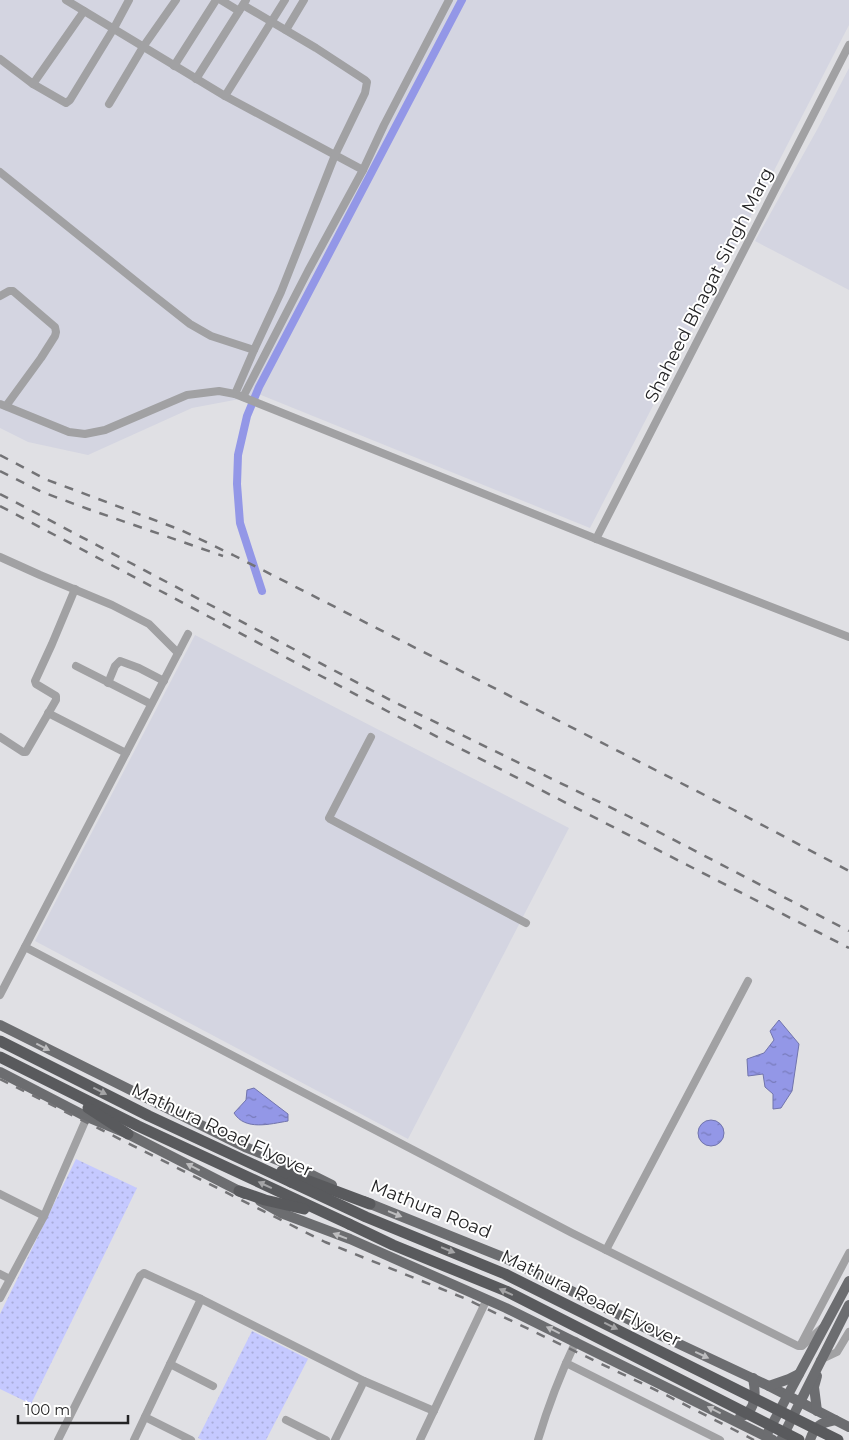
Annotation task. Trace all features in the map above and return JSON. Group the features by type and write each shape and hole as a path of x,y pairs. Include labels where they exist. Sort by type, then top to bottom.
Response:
{"highway":[{"name":"Mathura Road Flyover","path":"0,1041 149,1116 248,1163 366,1217 505,1274 838,1440"},
{"path":"0,1057 138,1126 326,1213"},
{"path":"51,1082 128,1134"},
{"path":"248,1163 281,1170 370,1204"},
{"path":"239,1191 265,1200 326,1213"},
{"name":"Mathura Road Flyover","path":"326,1213 393,1245 506,1291 799,1440"}],"main road":[{"name":"Mathura Road","path":"0,1025 245,1147 300,1169 370,1204 505,1258 660,1335 788,1395 849,1427"},
{"path":"0,1072 87,1116 128,1134 281,1212 487,1299 770,1438 799,1374 832,1325 849,1305"},
{"path":"817,1411 814,1387 820,1360 832,1325 834,1310 849,1281"},
{"path":"781,1440 820,1360"},
{"path":"769,1386 789,1380 799,1374"},
{"path":"732,1419 743,1417 755,1401 756,1389 753,1378"},
{"path":"810,1440 815,1428 824,1422 835,1420"}],"street":[{"path":"66,0 225,96 363,170"},
{"path":"0,59 33,84 64,102 68,102 129,0"},
{"path":"109,104 176,0"},
{"path":"174,66 216,0"},
{"path":"221,0 243,5 286,30 367,82 368,85 335,155 281,292 254,350 242,396"},
{"path":"225,96 285,0"},
{"path":"286,30 304,0"},
{"path":"242,396 363,170 384,125 449,0"},
{"path":"196,79 243,5"},
{"path":"33,84 84,11"},
{"name":"Shaheed Bhagat Singh Marg","path":"596,539 849,45"},
{"path":"0,172 190,324 211,336 254,350"},
{"path":"0,296 13,291 54,327 56,332 41,358 3,405 69,432 85,434 105,430 187,395 219,390 242,396 596,539 849,637"},
{"path":"0,557 112,605 149,624 178,653"},
{"path":"0,737 24,752 27,750 48,713 56,696 36,684 35,681 75,589"},
{"path":"0,996 188,634"},
{"path":"108,683 115,666 120,661 164,681"},
{"path":"76,666 151,704"},
{"path":"48,713 126,753"},
{"path":"371,737 329,818 526,923"},
{"path":"25,947 606,1250 800,1346"},
{"path":"606,1250 748,981"},
{"path":"0,1298 44,1216 87,1116"},
{"path":"0,1194 44,1216"},
{"path":"800,1346 849,1253"},
{"path":"58,1440 140,1276 144,1273 201,1299 364,1381 434,1412"},
{"path":"0,1274 10,1279"},
{"path":"134,1440 201,1299"},
{"path":"420,1440 487,1299"},
{"path":"800,1346 832,1325"},
{"path":"820,1360 837,1352 849,1332"},
{"path":"538,1440 546,1412 576,1342"},
{"path":"566,1363 720,1440"},
{"path":"170,1364 213,1386"},
{"path":"335,1440 364,1381"},
{"path":"145,1417 191,1440"},
{"path":"286,1420 326,1440"}],"shaded area":[{"path":"0,0 849,0 849,25 590,528 261,395 192,408 88,455 28,442 0,428"},
{"path":"849,68 849,290 755,241"},
{"path":"195,635 569,828 408,1139 35,941"},
{"path":"76,1159 137,1188 31,1404 0,1389 0,1314"},
{"path":"252,1331 308,1359 266,1440 202,1440 198,1438"}],"water":[{"path":"779,1020 799,1044 792,1091 781,1108 773,1109 773,1094 765,1087 763,1074 748,1076 747,1059 764,1053 774,1040 770,1031"},
{"path":"254,1088 288,1114 288,1121 258,1125 239,1119 234,1113 246,1100 247,1090"},
{"path":"711,1120 720,1124 724,1133 720,1142 711,1146 702,1142 698,1133 702,1124"}],"waterway":[{"path":"262,591 240,523 237,484 238,455 247,416 259,387 462,0"}],"railway":[{"path":"0,455 45,479 181,530 233,555 732,809 849,871"},
{"path":"0,471 42,492 223,556"},
{"path":"0,494 392,701 628,816 849,931"},
{"path":"0,506 387,711 849,948"},
{"path":"0,1079 325,1242 464,1298 664,1394 754,1440"}]}
